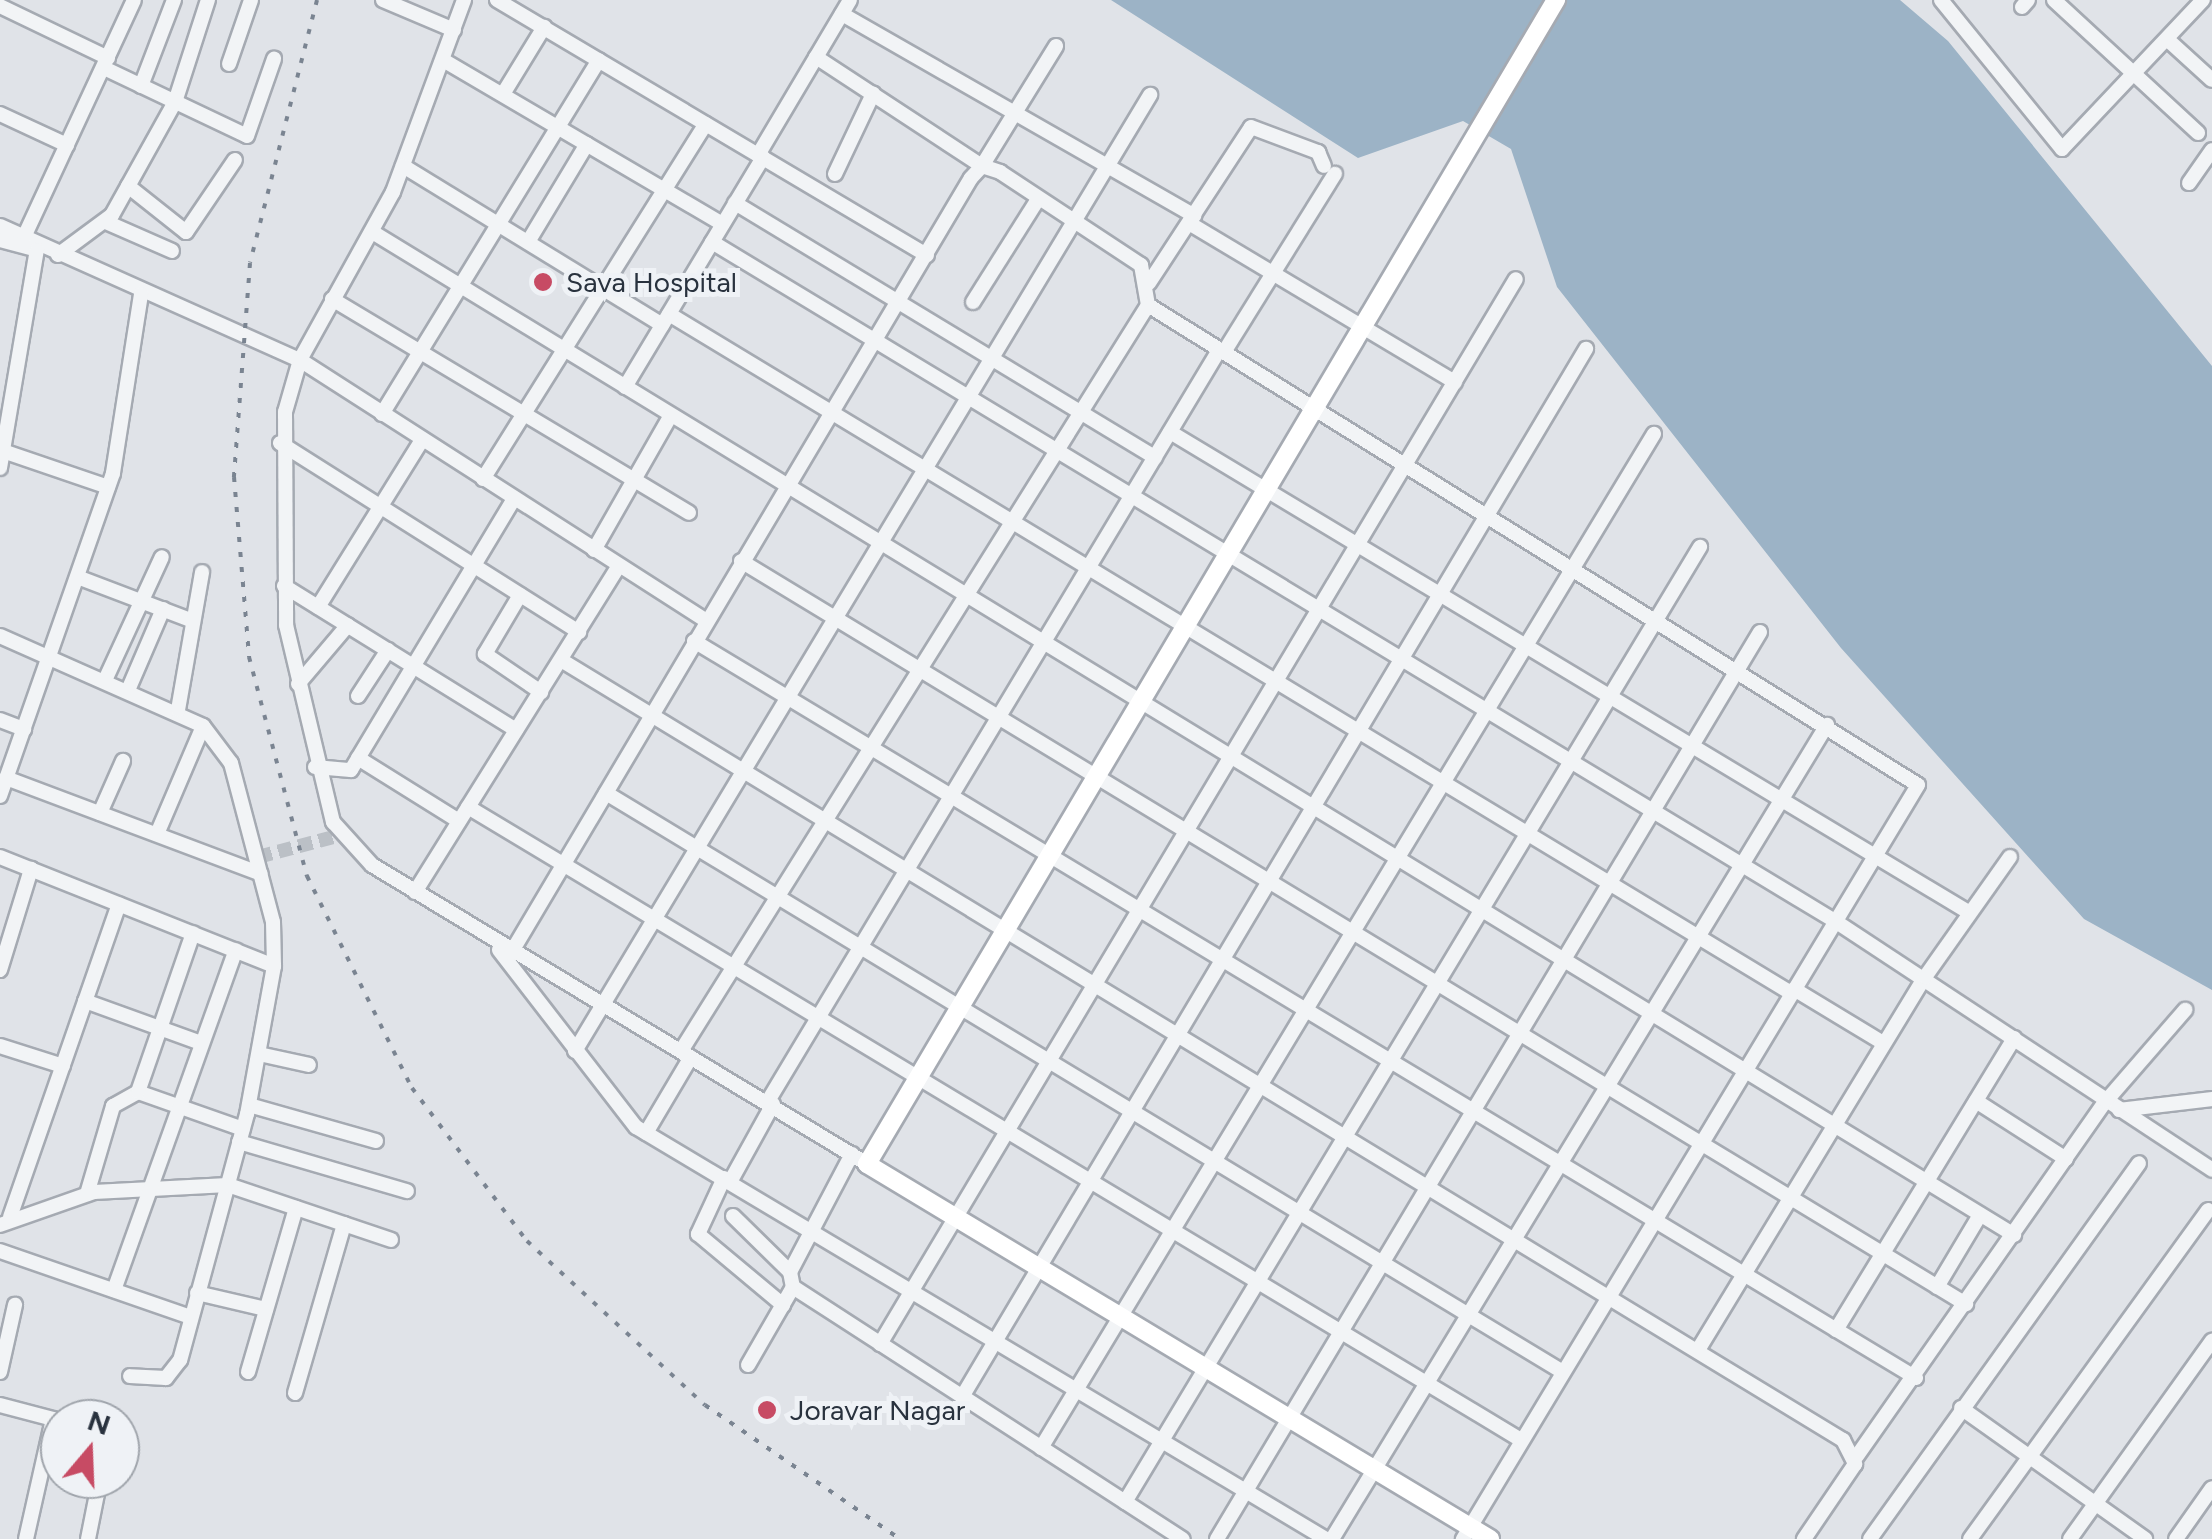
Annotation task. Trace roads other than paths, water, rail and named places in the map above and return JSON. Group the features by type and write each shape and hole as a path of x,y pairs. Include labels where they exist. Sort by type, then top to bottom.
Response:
{"main road":[{"path":"1490,1539 1466,1533 860,1159 916,1076 1556,0"}],"street":[{"path":"24,237 134,0"},
{"path":"142,86 174,0"},
{"path":"0,240 49,252 106,222 174,102 208,0"},
{"path":"229,64 251,0"},
{"path":"383,0 454,30"},
{"path":"464,0 404,166 374,232 300,360 280,443 284,586 315,766 350,847 511,954 770,1102 860,1159 812,1229 783,1305 748,1365"},
{"path":"498,0 927,255"},
{"path":"1941,0 2062,149 2208,1"},
{"path":"2054,0 2198,133"},
{"path":"626,387 846,7 1013,115 1108,165 1274,273 1455,382"},
{"path":"4,9 142,86 252,134 274,59"},
{"path":"503,94 544,28"},
{"path":"2168,40 2212,80"},
{"path":"511,954 787,486 1056,46"},
{"path":"646,1133 735,966 1148,305 1149,283 1141,265 816,58"},
{"path":"444,60 723,224"},
{"path":"382,414 599,60"},
{"path":"835,174 872,94"},
{"path":"576,1051 600,1005 1150,96"},
{"path":"0,114 67,145"},
{"path":"483,479 661,188 706,124"},
{"path":"783,1305 698,1234 818,1017 1170,432 1274,273 1330,170 1318,152 1251,127 1149,283"},
{"path":"528,242 587,144"},
{"path":"2188,183 2212,150"},
{"path":"128,186 186,232 236,160"},
{"path":"404,166 602,287 833,411 1697,936 1883,1043"},
{"path":"973,302 1038,199"},
{"path":"735,204 1155,457"},
{"path":"106,222 172,251"},
{"path":"0,226 141,294 300,360 706,621"},
{"path":"374,232 2014,1235"},
{"path":"712,242 1836,920 2212,1170"},
{"path":"0,468 49,252"},
{"path":"880,1344 958,1220 1093,986 1516,279"},
{"path":"0,796 80,578 108,487 141,294"},
{"path":"332,299 688,514"},
{"path":"1148,305 1739,668 1918,785 1606,1295 1466,1533"},
{"path":"962,1397 1490,517 1586,349"},
{"path":"594,550 672,415"},
{"path":"1170,432 1446,590 1970,912"},
{"path":"1040,1448 1654,434"},
{"path":"318,607 422,440"},
{"path":"280,443 578,632"},
{"path":"2,451 108,487"},
{"path":"315,766 346,775 514,499"},
{"path":"1125,1502 1348,1140 1700,547"},
{"path":"106,678 162,557"},
{"path":"742,561 1966,1304"},
{"path":"415,892 619,566"},
{"path":"178,710 202,572"},
{"path":"80,578 193,620"},
{"path":"284,586 516,730"},
{"path":"520,595 485,654 541,692"},
{"path":"129,688 163,609"},
{"path":"298,684 348,625"},
{"path":"1217,1539 1290,1425 1760,632"},
{"path":"0,636 129,688 203,726 231,763 262,874 274,966 260,1054 241,1136 198,1293 171,1373 130,1376"},
{"path":"694,641 1916,1378"},
{"path":"358,696 388,650"},
{"path":"561,660 1001,932 1698,1350 1857,1456"},
{"path":"0,720 24,729"},
{"path":"492,941 576,1051 646,1133 914,1288 1329,1539 1510,1237 1828,725"},
{"path":"157,834 203,726"},
{"path":"358,758 459,821"},
{"path":"100,812 123,761"},
{"path":"6,778 262,874"},
{"path":"606,793 1561,1371"},
{"path":"468,807 1520,1440"},
{"path":"1698,1350 1924,977 2010,856"},
{"path":"0,857 274,966"},
{"path":"0,970 32,869"},
{"path":"5,1221 119,904"},
{"path":"87,1194 113,1106 138,1092 193,933"},
{"path":"114,1290 236,950"},
{"path":"85,1001 201,1044"},
{"path":"1804,1539 1857,1456 1916,1378 2106,1101 2185,1010"},
{"path":"1836,1330 2014,1038"},
{"path":"0,1046 63,1066"},
{"path":"260,1054 308,1065"},
{"path":"138,1092 178,1105 241,1136 407,1192"},
{"path":"2120,1110 2212,1099"},
{"path":"1976,1101 2066,1159"},
{"path":"248,1105 376,1140"},
{"path":"1870,1539 2139,1162"},
{"path":"5,1221 87,1194 228,1185 391,1240"},
{"path":"248,1372 296,1208"},
{"path":"1970,1539 2208,1210"},
{"path":"1937,1287 1980,1215"},
{"path":"734,1216 792,1279 880,1344 1183,1539"},
{"path":"295,1394 344,1224"},
{"path":"0,1251 191,1316"},
{"path":"198,1293 266,1309"},
{"path":"0,1372 15,1305"},
{"path":"2070,1539 2212,1341"},
{"path":"0,1406 40,1416"},
{"path":"1961,1408 2144,1539"},
{"path":"26,1539 40,1483"},
{"path":"2176,1539 2212,1488"},
{"path":"88,1539 96,1499"}],"water":[{"path":"1111,0 1900,0 1948,41 2212,366 2212,990 2084,919 1841,648 1557,287 1511,149 1463,121 1358,158"}],"tunnel":[{"path":"258,857 341,835"}],"railway":[{"path":"317,0 250,263 234,477 249,657 307,876 412,1088 527,1241 705,1405 900,1539"}],"place":[{"name":"Sava Hospital","path":"543,282"},
{"name":"Joravar Nagar","path":"767,1410"}]}
